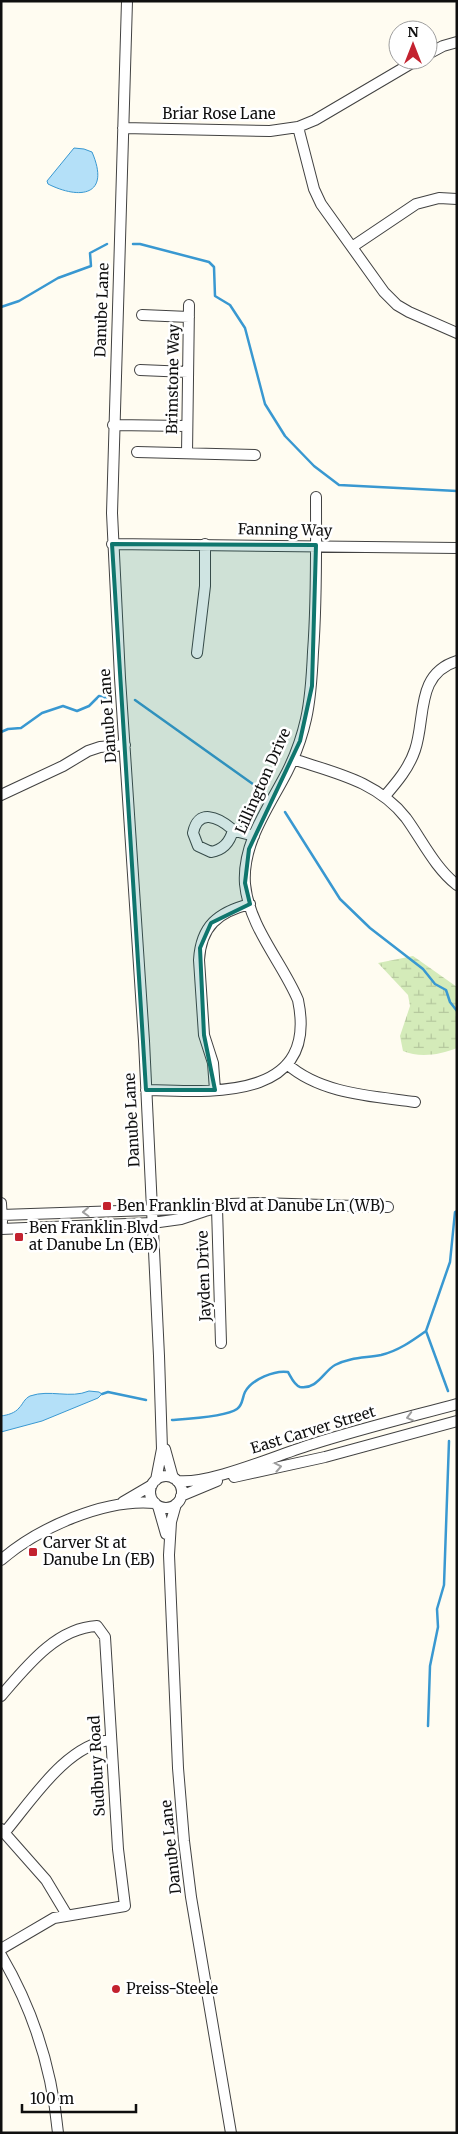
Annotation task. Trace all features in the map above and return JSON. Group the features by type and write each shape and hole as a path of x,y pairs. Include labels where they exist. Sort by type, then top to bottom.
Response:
{"street":[{"name":"Danube Lane","path":"127,1 113,425 112,544 146,1090 163,1428 168,1462 175,1479"},
{"path":"438,49 457,42"},
{"name":"Briar Rose Lane","path":"123,128 270,131 298,127 315,120 400,70"},
{"path":"298,127 314,189 321,204 384,292 397,305 409,312 457,333"},
{"path":"352,247 416,204 439,198 457,200"},
{"name":"Brimstone Way","path":"187,453 189,305"},
{"path":"142,315 189,317"},
{"path":"140,370 188,372"},
{"path":"113,425 187,426"},
{"path":"137,452 254,455"},
{"name":"Lillington Drive","path":"146,1090 215,1090 258,1084 269,1079 287,1064 298,1040 300,1013 298,1000 257,923 245,883 249,850 256,831 293,759 306,721 312,686 316,497"},
{"name":"Fanning Way","path":"112,544 457,548"},
{"path":"197,653 205,586 205,544"},
{"path":"385,796 404,772 415,750 422,701 432,680 443,666 457,661"},
{"path":"1,794 63,766 88,751 100,747 125,745"},
{"path":"293,759 355,779 385,796 406,819 446,876 457,885"},
{"path":"233,830 256,831"},
{"path":"215,1090 212,1063 204,1035 198,960 200,948 203,936 211,923 232,910 250,904"},
{"path":"287,1064 309,1079 334,1088 365,1096 415,1102"},
{"path":"1,1204 2,1229 152,1223 181,1219 231,1204 259,1203 388,1207"},
{"name":"Jayden Drive","path":"217,1208 221,1343"},
{"path":"1,1216 152,1210 205,1211"},
{"name":"East Carver Street","path":"175,1479 188,1482 206,1478 313,1444 457,1404"},
{"name":"East Carver Street","path":"179,1500 205,1485 241,1475 325,1457 457,1421"},
{"name":"Danube Lane","path":"154,1482 161,1463 163,1428"},
{"path":"1,1560 20,1545 74,1518 116,1506 157,1504 167,1508 179,1500 181,1488 175,1479 164,1476 116,1506"},
{"path":"154,1482 150,1495 157,1504"},
{"name":"Danube Lane","path":"179,1500 171,1522 169,1555 178,1768 185,1850 231,2133"},
{"name":"Danube Lane","path":"157,1504 164,1522 169,1555"},
{"name":"Sudbury Road","path":"1,1696 36,1657 72,1631 83,1627 97,1626 105,1637 118,1849 125,1906 66,1915"},
{"path":"1,1949 46,1922 66,1915 46,1880 3,1830 67,1761 93,1743 111,1740"},
{"path":"1,1955 21,1990 39,2034 52,2084 58,2133"}],"highlighted area":[{"path":"112,544 316,545 312,686 300,741 249,849 245,883 250,904 211,923 200,948 204,1035 215,1090 146,1090"}],"green space":[{"path":"413,956 457,987 457,1048 430,1055 403,1051 400,1036 410,1006 408,995 378,963"}],"water":[{"path":"74,148 92,152 97,167 98,178 95,186 81,193 60,189 48,184 47,181"},
{"path":"89,1391 102,1394 98,1398 42,1421 1,1432 1,1416 15,1411 30,1396 45,1393 75,1394"}],"waterway":[{"path":"1,307 19,301 58,278 91,266 90,253 107,244"},
{"path":"133,244 140,244 209,262 214,267 215,296 230,305 245,328 265,404 285,436 314,466 339,485 457,491"},
{"path":"1,732 8,729 21,728 42,713 63,706 77,711 89,706 99,696 109,699"},
{"path":"135,700 264,792"},
{"path":"285,812 340,899 370,928 423,969 435,984 446,990 450,1002 457,1011"},
{"path":"448,1391 426,1331 450,1262 455,1212 457,1211"},
{"path":"172,1420 206,1417 232,1412 240,1406 248,1387 258,1379 277,1372 288,1372 294,1383 300,1387 311,1386 331,1368 341,1362 393,1351 426,1331"},
{"path":"102,1394 108,1392 146,1400"},
{"path":"428,1726 430,1666 438,1627 437,1609 444,1585 449,1441"}],"place":[{"name":"Ben Franklin Blvd at Danube Ln (WB)","path":"107,1206"},
{"name":"Ben Franklin Blvd at Danube Ln (EB)","path":"19,1237"},
{"name":"Carver St at Danube Ln (EB)","path":"33,1552"},
{"name":"Preiss-Steele","path":"116,1989"}]}
